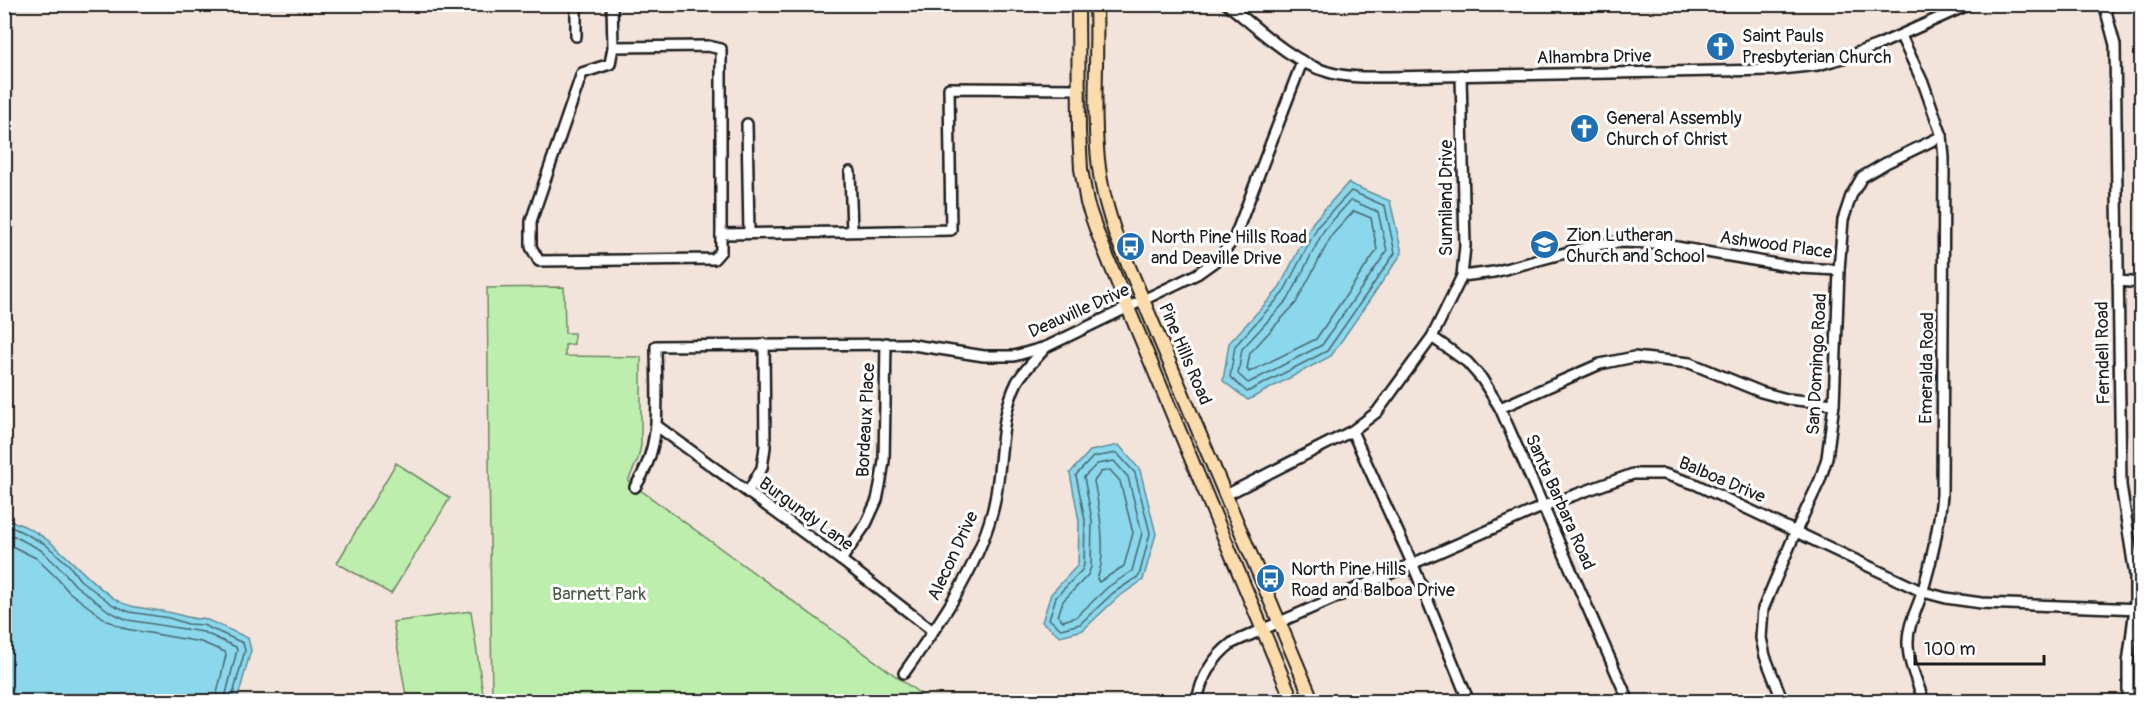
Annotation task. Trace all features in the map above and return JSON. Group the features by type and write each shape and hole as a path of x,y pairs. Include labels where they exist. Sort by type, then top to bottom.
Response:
{"main road":[{"name":"Pine Hills Road","path":"1078,4 1081,169 1087,202 1128,308 1293,702"},
{"name":"Pine Hills Road","path":"1096,4 1096,127 1099,168 1106,205 1116,236 1143,301 1313,702"}],"street":[{"path":"576,4 576,36"},
{"path":"612,4 613,47 610,64 582,73 531,221 531,247 539,261 714,259 721,251 721,50 708,46 613,47"},
{"name":"Alhambra Drive","path":"1227,4 1302,62 1328,72 1357,77 1773,70 1826,63 1852,55 1901,36 1970,4"},
{"name":"Ferndell Road","path":"2104,4 2115,45 2121,485 2138,608 2128,663 2128,702"},
{"name":"Emeralda Road","path":"1901,36 1924,85 1942,136 1945,188 1942,495 1939,529 1923,592 1910,627 1908,643 1911,663 1924,702"},
{"name":"Deauville Drive","path":"657,426 656,346 907,344 984,356 1014,356 1046,347 1197,274 1218,259 1234,238 1302,62"},
{"name":"Sunniland Drive","path":"1226,495 1352,431 1377,412 1432,337 1462,276 1465,246 1461,75"},
{"path":"721,234 951,230 949,88 1078,89"},
{"path":"747,124 749,233"},
{"name":"San Domingo Road","path":"1783,702 1765,656 1761,638 1763,609 1820,480 1827,458 1834,404 1843,220 1851,196 1862,177 1942,136"},
{"path":"850,172 852,231"},
{"name":"Ashwood Place","path":"1462,276 1494,272 1595,245 1619,242 1653,243 1800,268 1839,270"},
{"path":"2118,281 2142,283"},
{"name":"Santa Barbara Road","path":"1432,337 1467,362 1500,408 1629,702"},
{"path":"748,492 762,468 765,447 764,344"},
{"name":"Bordeaux Place","path":"841,560 866,524 877,500 884,461 886,344"},
{"name":"Alecon Drive","path":"904,673 964,581 992,513 999,482 1007,406 1018,381 1046,347"},
{"path":"1500,408 1600,364 1634,357 1690,363 1761,392 1787,399 1834,404"},
{"path":"635,486 644,473 652,453 657,426"},
{"name":"Burgundy Lane","path":"657,426 841,560 933,631"},
{"path":"1352,431 1413,565 1469,702"},
{"name":"Balboa Drive","path":"1197,702 1198,691 1211,663 1232,643 1544,506 1633,474 1664,474 1695,484 1923,592 1981,603 2138,608"}],"green space":[{"name":"Barnett Park","path":"564,287 565,333 574,333 574,344 565,345 565,356 641,357 641,445 638,459 628,481 930,701 492,701 487,288"},
{"path":"396,463 450,498 391,594 337,563"},
{"path":"471,611 484,701 407,701 393,622"}],"water":[{"path":"1348,183 1390,201 1402,253 1331,356 1248,400 1223,381 1229,343 1278,290 1313,222"},
{"path":"1119,445 1140,470 1156,534 1143,580 1117,598 1083,630 1060,636 1042,622 1051,594 1078,565 1079,521 1070,473 1090,451"},
{"path":"5,519 39,534 100,588 122,603 191,618 203,618 248,638 251,650 237,701 5,701"}],"place":[{"name":"Saint Pauls Presbyterian Church","path":"1721,46"},
{"name":"General Assembly Church of Christ","path":"1585,128"},
{"name":"Zion Lutheran Church and School","path":"1545,245"},
{"name":"North Pine Hills Road and Deaville Drive","path":"1130,247"},
{"name":"North Pine Hills Road and Balboa Drive","path":"1270,579"}]}
